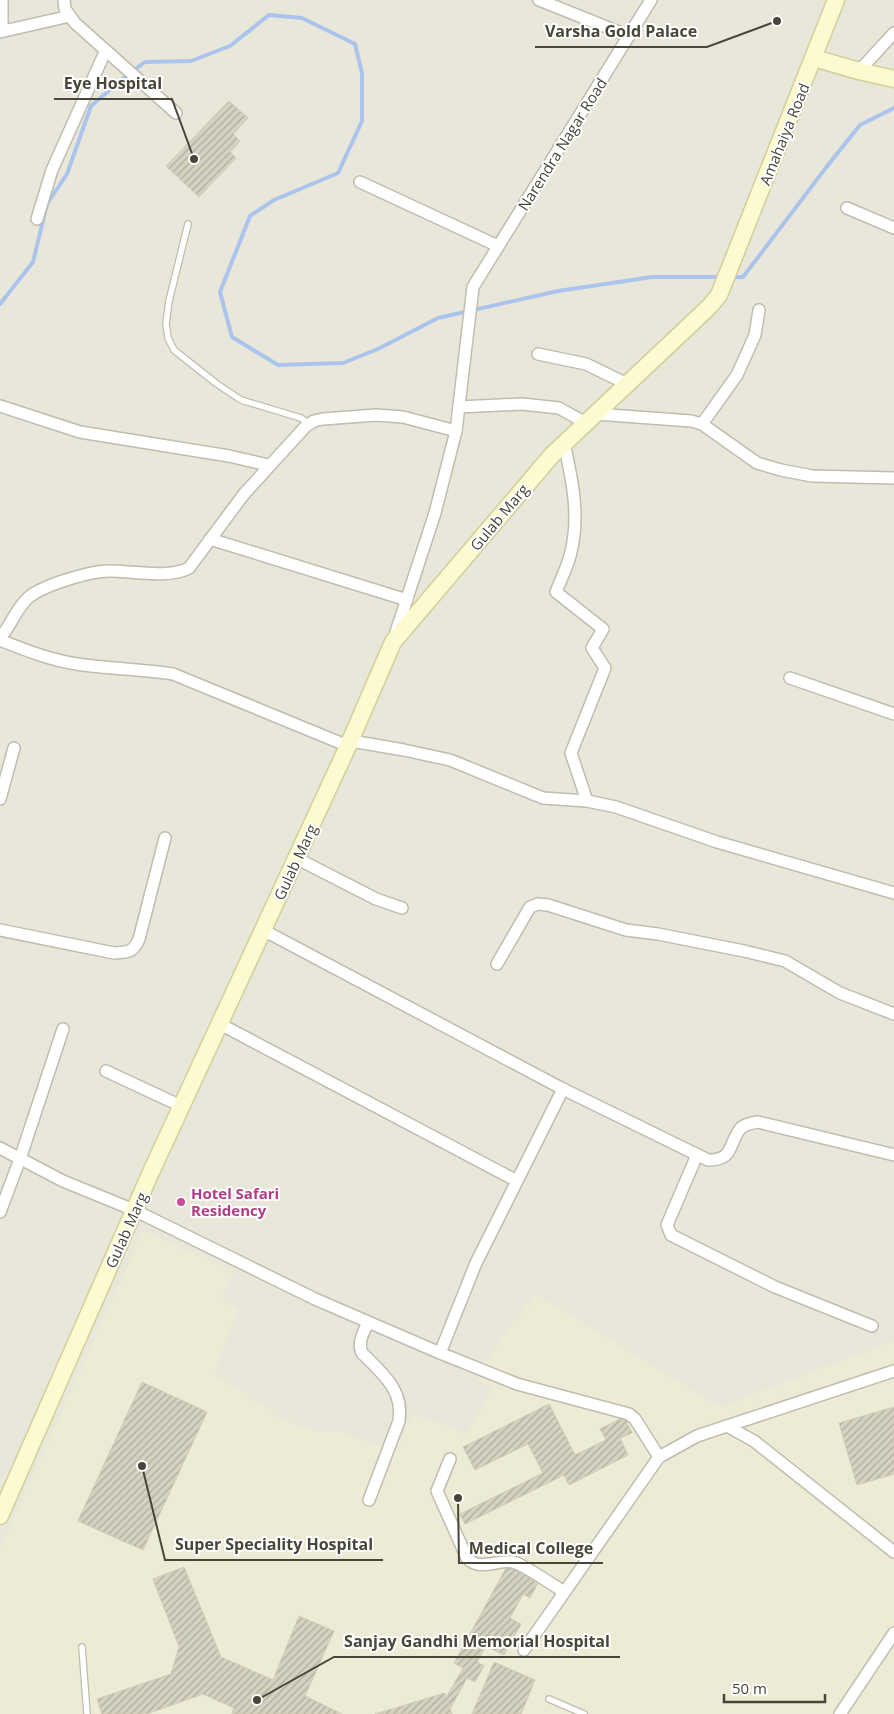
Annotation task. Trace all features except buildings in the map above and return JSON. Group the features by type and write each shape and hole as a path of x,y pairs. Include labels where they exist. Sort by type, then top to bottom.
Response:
{"street":[{"path":"2,0 1,31 70,16"},
{"path":"64,0 66,9 75,24 176,113"},
{"path":"539,0 628,36"},
{"name":"Narendra Nagar Road","path":"459,407 473,287 651,0"},
{"name":"Amahaiya Road","path":"719,295 836,0"},
{"path":"859,71 894,33"},
{"path":"37,219 52,170 105,52"},
{"path":"814,58 894,79"},
{"path":"360,182 498,246"},
{"path":"847,208 894,228"},
{"name":"Gulab Marg","path":"0,1516 134,1210 350,743 393,642 552,455 709,307 719,295"},
{"path":"702,424 737,375 755,335 759,310"},
{"path":"538,354 586,364 627,384"},
{"path":"393,642 435,513 456,431 459,407 522,404 559,408 591,419 691,421 702,424 757,463 781,470 812,476 894,478"},
{"path":"0,406 80,432 229,456 268,465"},
{"path":"456,431 387,415 366,415 314,421 268,465 189,568 180,572 106,571 82,575 40,590 28,598 8,630 0,639 45,657 76,664 150,670 173,674 350,743 404,750 450,760 543,798 587,801 616,807 717,842 894,893"},
{"path":"564,443 574,491 576,529 571,553 556,592 603,629 592,648 605,668 571,753 587,801"},
{"path":"210,539 407,600"},
{"path":"790,678 894,714"},
{"path":"0,799 14,748"},
{"path":"0,930 114,953 129,952 136,947 139,939 165,838"},
{"path":"296,858 376,900 402,908"},
{"path":"497,964 530,907 538,904 548,905 626,930 744,950 785,961 840,993 894,1014"},
{"path":"263,930 563,1089 708,1160 718,1160 729,1153 740,1128 758,1122 894,1155"},
{"path":"220,1024 517,1181"},
{"path":"0,1212 20,1159 63,1029"},
{"path":"106,1071 182,1106"},
{"path":"440,1353 476,1263 563,1089"},
{"path":"0,1148 63,1181 134,1210 316,1299 440,1353 517,1384 629,1414 635,1419 660,1456"},
{"path":"697,1155 670,1215 667,1225 671,1235 776,1286 872,1326"},
{"path":"368,1322 360,1341 362,1353 394,1389 400,1402 399,1421 369,1500"},
{"path":"524,1650 660,1456 697,1436 894,1371"},
{"path":"727,1426 754,1441 894,1552"},
{"path":"450,1459 437,1491 471,1562 479,1565 513,1562 564,1592"},
{"path":"840,1714 894,1633"}],"lane":[{"path":"188,224 169,301 166,324 168,338 174,350 217,384 241,400 301,418 309,424"},
{"path":"82,1647 87,1714"},
{"path":"549,1699 584,1714"}],"shaded area":[{"path":"0,0 894,0 894,1714 0,1714"},
{"path":"143,1231 235,1271 220,1297 238,1310 214,1374 281,1418 312,1431 344,1432 368,1443 396,1450 413,1413 466,1434 493,1389 475,1379 505,1334 536,1294 720,1407 894,1341 894,1714 0,1714 0,1547"}],"waterway":[{"path":"0,304 33,262 47,204 67,174 91,106 145,62 191,61 230,46 269,15 302,18 355,44 362,73 362,121 338,173 274,200 250,216 220,292 232,337 278,365 343,363 378,349 438,318 558,291 652,277 723,277"},
{"path":"730,277 743,277 860,125 894,108"}],"place":[{"name":"Varsha Gold Palace","path":"777,21"},
{"name":"Eye Hospital","path":"194,159"},
{"name":"Hotel Safari Residency","path":"181,1202"},
{"name":"Super Speciality Hospital","path":"142,1466"},
{"name":"Medical College","path":"458,1498"},
{"name":"Sanjay Gandhi Memorial Hospital","path":"257,1700"}]}
